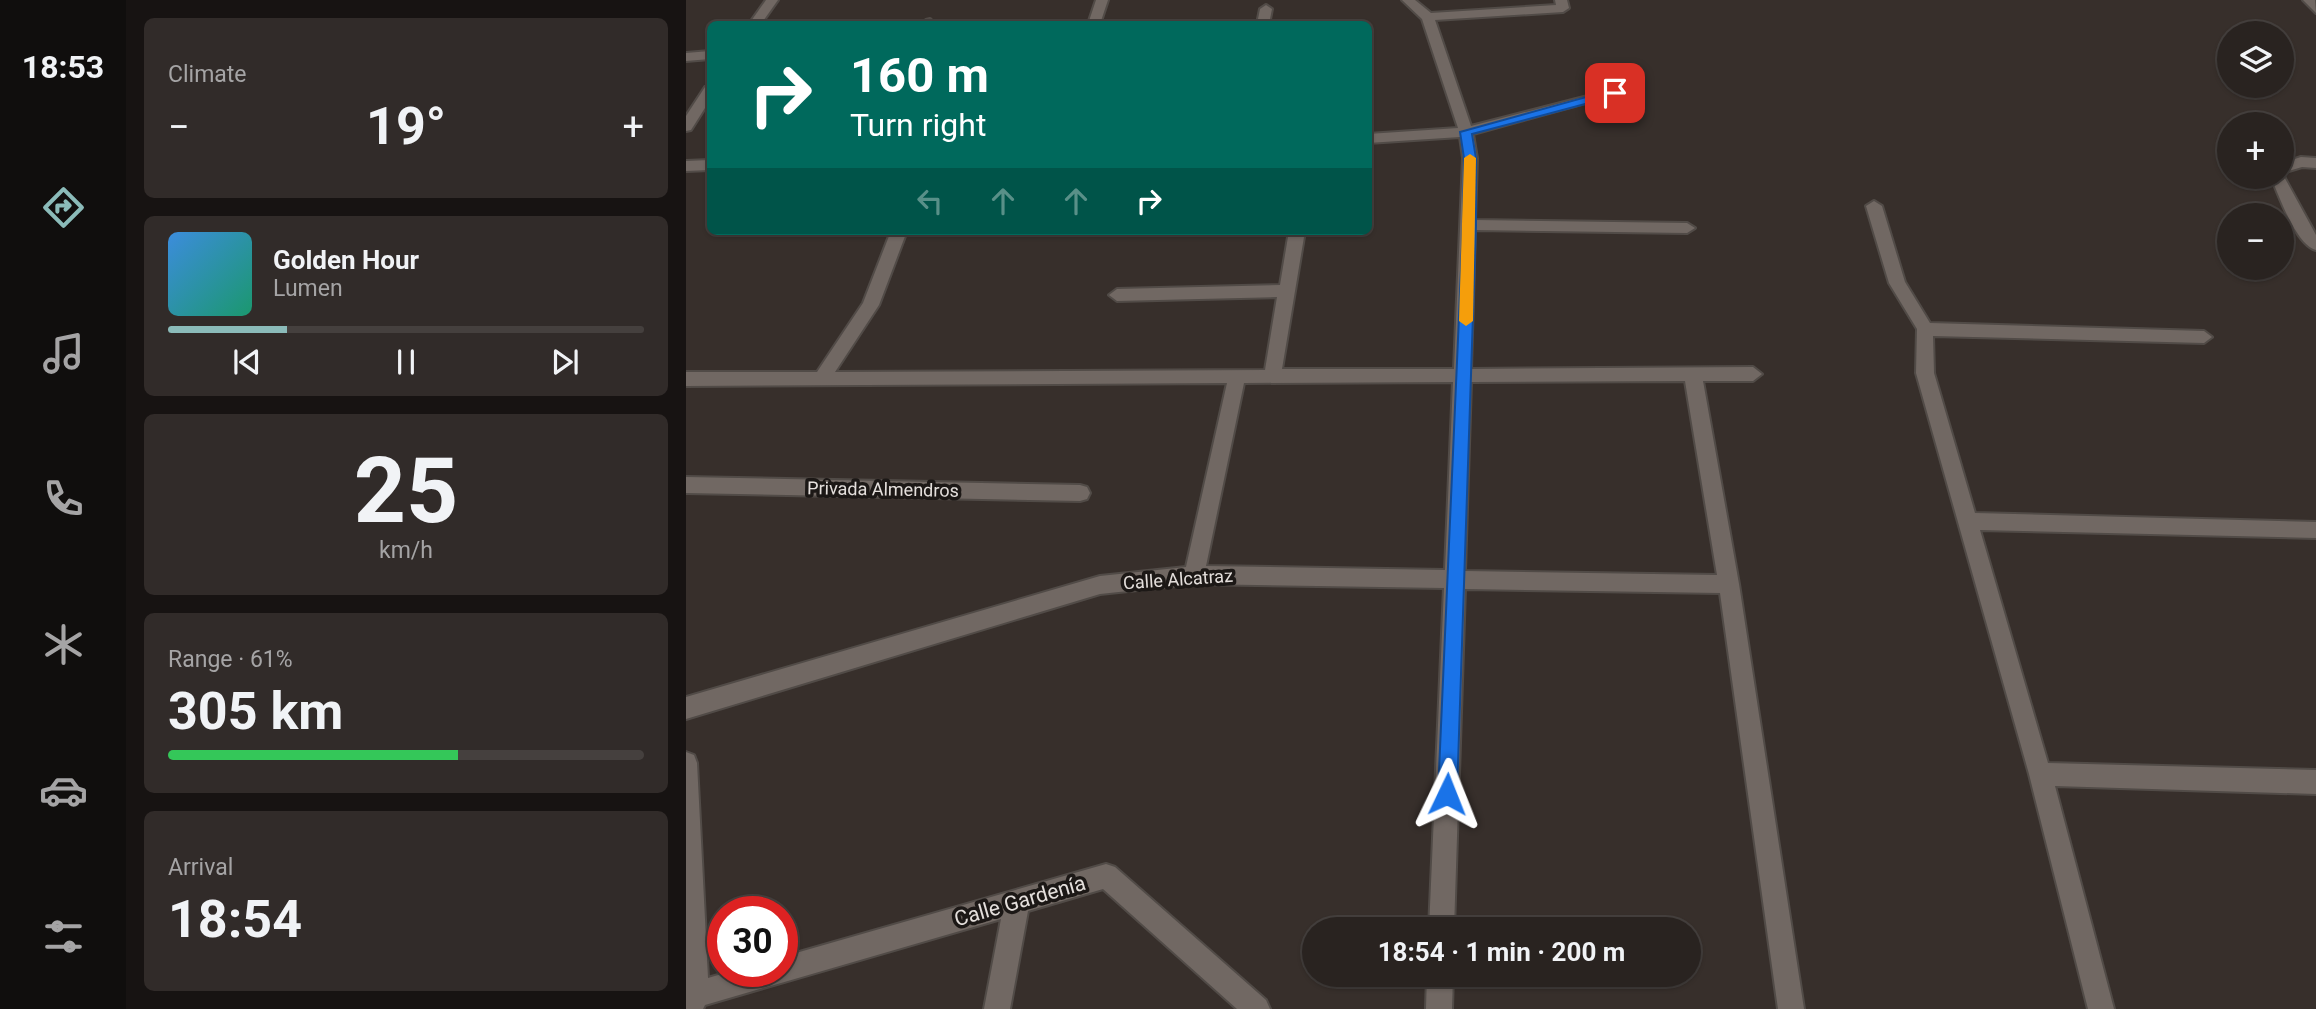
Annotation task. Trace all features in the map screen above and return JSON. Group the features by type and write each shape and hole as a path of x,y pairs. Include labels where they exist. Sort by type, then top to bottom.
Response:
{"street":[{"path":"757,21 772,0"},
{"path":"1095,21 1102,0"},
{"path":"1408,0 1428,17 1466,132 1470,158 1442,917"},
{"path":"1428,17 1563,8 1561,0"},
{"path":"2309,0 2316,9"},
{"path":"1264,21 1266,9"},
{"path":"686,57 707,55"},
{"path":"1372,139 1466,132 1615,93"},
{"path":"686,127 707,95"},
{"path":"2294,164 2316,163"},
{"path":"686,166 707,165"},
{"path":"2284,189 2304,231 2316,245"},
{"path":"1874,206 1897,284 1925,329 1924,373 2040,774 2101,1009"},
{"path":"1469,225 1686,228"},
{"path":"821,379 871,305 897,235"},
{"path":"1272,377 1296,235"},
{"path":"1117,295 1287,292"},
{"path":"1925,329 2204,337"},
{"path":"1693,374 1729,584 1791,1009"},
{"path":"686,379 1753,374"},
{"path":"1194,575 1237,377"},
{"name":"Privada Almendros","path":"686,485 1080,493"},
{"path":"1967,521 2316,530"},
{"name":"Calle Alcatraz","path":"686,708 1100,585 1194,575 1729,584"},
{"path":"686,763 692,1002 733,987"},
{"path":"2040,774 2316,782"},
{"name":"Calle Gardenía","path":"798,965 1106,876 1257,1009"},
{"path":"997,1009 1017,901"},
{"path":"1439,1009 1440,987"}],"slow traffic":[{"path":"1466,321 1470,158"}],"route":[{"path":"1447,794 1469,225 1470,158 1466,132 1615,93"}]}
